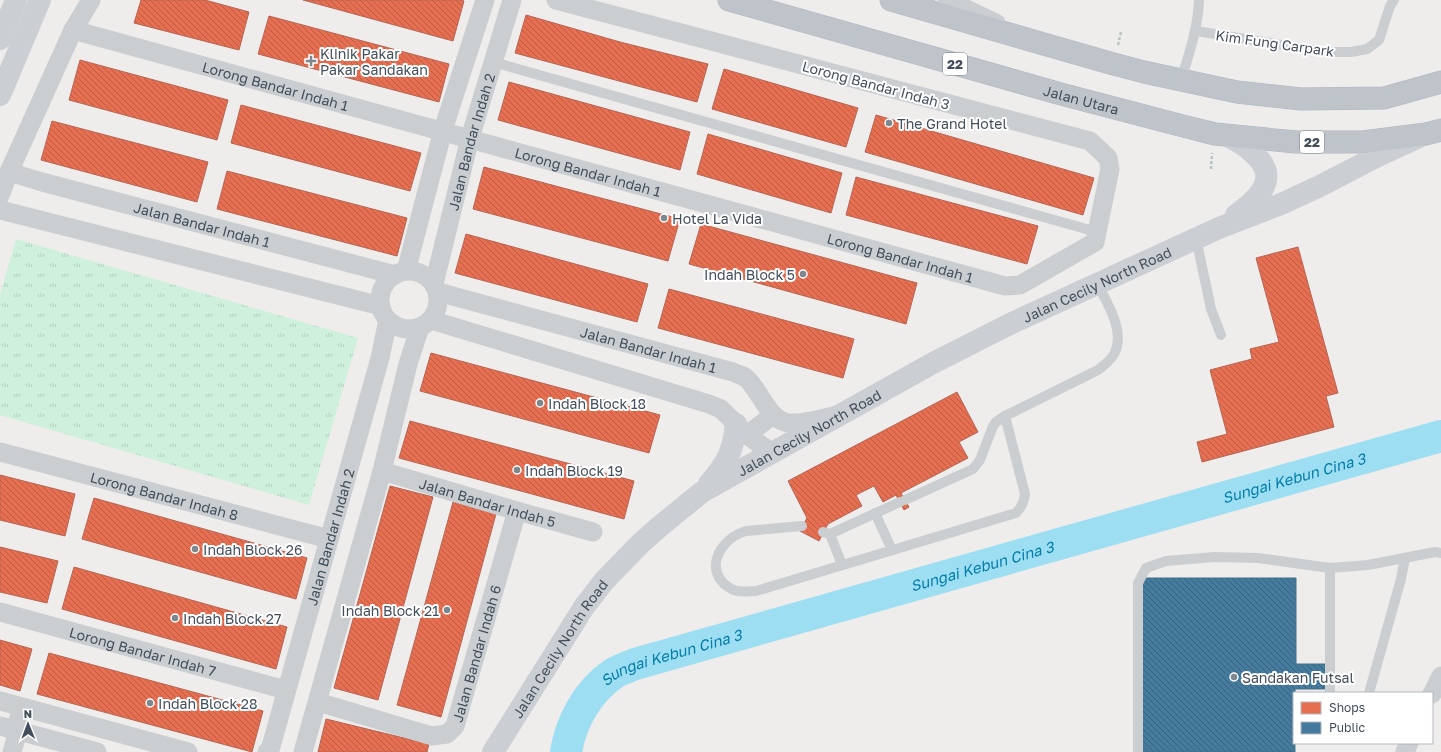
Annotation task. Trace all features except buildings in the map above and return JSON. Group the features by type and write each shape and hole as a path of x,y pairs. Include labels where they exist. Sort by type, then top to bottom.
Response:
{"highway":[{"name":"Jalan Utara","path":"729,0 1061,94 1183,126 1226,135 1296,142 1363,142 1433,132"},
{"path":"891,0 1121,66 1237,92 1301,99 1384,98 1441,82"}],"main road":[{"path":"0,39 16,0"},
{"path":"0,95 40,0"},
{"name":"Jalan Cecily North Road","path":"493,752 584,607 604,581 645,540 702,492 933,362 1012,323 1196,238 1281,204 1378,156 1433,132"},
{"name":"Jalan Cecily North Road","path":"1219,228 1254,201 1261,193 1266,183 1266,173 1262,162 1252,151 1226,135"},
{"path":"702,492 728,459 734,441 742,430"}],"street":[{"path":"0,196 73,30 91,0"},
{"name":"Jalan Bandar Indah 2","path":"400,273 443,130 485,0"},
{"name":"Jalan Bandar Indah 2","path":"436,288 470,138 512,0"},
{"name":"Lorong Bandar Indah 3","path":"556,0 1090,141 1108,158 1110,169 1096,237"},
{"path":"946,0 1040,43"},
{"name":"Lorong Bandar Indah 1","path":"73,30 443,130 1005,286 1020,285 1096,237"},
{"name":"Jalan Bandar Indah 1","path":"10,172 42,182 400,273"},
{"path":"0,210 384,313"},
{"path":"303,752 382,471 408,364 425,324 437,311 439,302 436,288 428,278 422,274 414,272 400,273 388,281 383,288 380,298 384,313 395,325 411,329 425,324 709,404 721,409 742,430 772,453"},
{"name":"Jalan Bandar Indah 1","path":"436,288 733,372 745,378 778,420 790,423 840,415"},
{"name":"Jalan Bandar Indah 2","path":"271,751 286,690 380,358 384,313"},
{"path":"742,430 773,415"},
{"name":"Lorong Bandar Indah 8","path":"0,452 329,539"},
{"name":"Jalan Bandar Indah 5","path":"382,471 593,532"},
{"name":"Jalan Bandar Indah 6","path":"318,702 432,736 447,734 455,726 517,511"},
{"name":"Lorong Bandar Indah 7","path":"0,612 286,690"},
{"path":"1433,692 1441,676"},
{"path":"0,701 188,752"},
{"path":"0,710 16,716 19,722 12,752"},
{"path":"0,726 97,752"}],"lane":[{"path":"1181,80 1196,31 1200,0"},
{"name":"Kim Fung Carpark","path":"1196,31 1319,52 1351,52 1367,49 1379,40 1390,6 1394,0"},
{"path":"494,62 1096,237"},
{"path":"1196,238 1211,309 1221,335"},
{"path":"842,565 826,533 875,513 973,468 980,460 993,426 996,422 1004,416 1098,370 1110,361 1116,352 1118,340 1116,326 1112,313 1097,284"},
{"path":"802,526 738,533 726,542 718,555 716,569 718,576 723,583 730,588 738,591 756,591 1016,513 1024,502 1024,485 1004,416"},
{"path":"875,513 892,550"},
{"path":"1138,752 1138,582 1146,568 1166,561 1215,557 1258,558 1330,568 1368,565 1436,552 1441,553"},
{"path":"1369,692 1401,579 1405,558"},
{"path":"1330,568 1330,692"}],"green space":[{"path":"16,239 358,338 309,505 0,415 0,295"}],"waterway":[{"name":"Sungai Kebun Cina 3","path":"566,752 568,741 576,719 595,690 613,674 635,664 1441,436"}],"place":[{"name":"Klinik Pakar Pakar Sandakan","path":"311,61"},
{"name":"The Grand Hotel","path":"889,123"},
{"name":"Hotel La Vida","path":"664,218"},
{"name":"Indah Block 5","path":"803,274"},
{"name":"Indah Block 18","path":"540,403"},
{"name":"Indah Block 19","path":"517,470"},
{"name":"Indah Block 26","path":"195,549"},
{"name":"Indah Block 21","path":"447,610"},
{"name":"Indah Block 27","path":"175,618"},
{"name":"Sandakan Futsal","path":"1234,677"},
{"name":"Indah Block 28","path":"150,703"}]}
